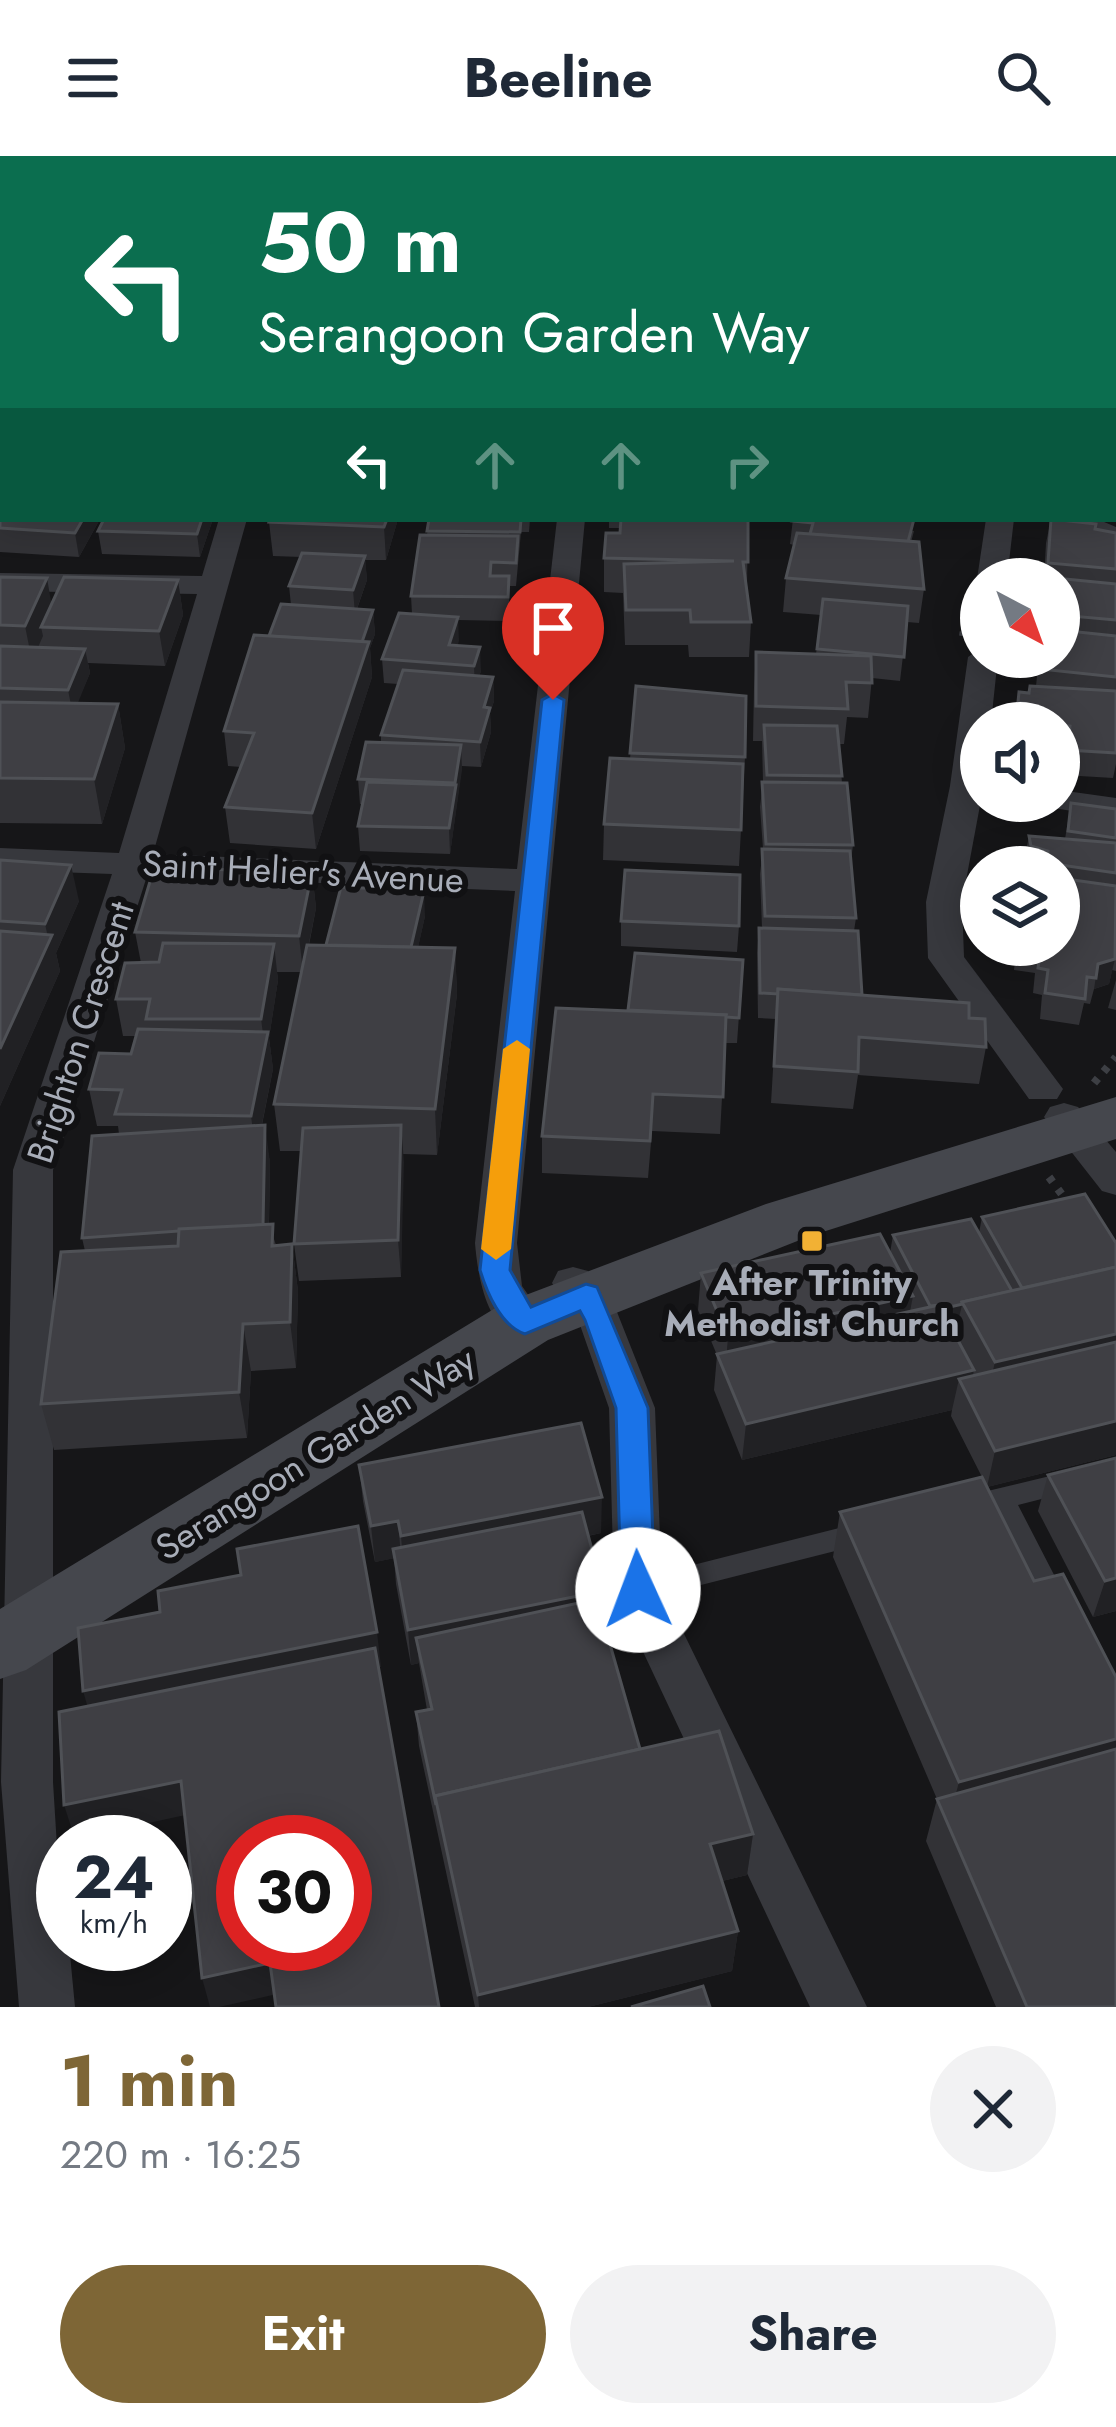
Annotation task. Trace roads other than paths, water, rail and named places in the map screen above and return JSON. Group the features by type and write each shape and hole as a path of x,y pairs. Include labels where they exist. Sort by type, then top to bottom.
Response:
{"street":[{"name":"Brighton Crescent","path":"47,2007 10,1621 16,1174 134,862 232,522"},
{"path":"571,522 495,1270 549,1302 632,1408 638,1590 839,2007"},
{"path":"995,558 1000,522"},
{"path":"1079,522 1116,537"},
{"path":"0,582 211,585"},
{"path":"1080,803 1116,808"},
{"path":"965,822 944,902 946,958 1089,1126"},
{"name":"Saint Helier's Avenue","path":"0,859 535,881"},
{"name":"Serangoon Garden Way","path":"10,1621 549,1302 788,1220 1089,1126"}],"lane":[{"path":"934,1516 1116,1470"},
{"path":"1002,1498 1064,1620"},
{"path":"638,1590 889,1527"}],"place":[{"name":"After Trinity Methodist Church","path":"812,1241"}]}
